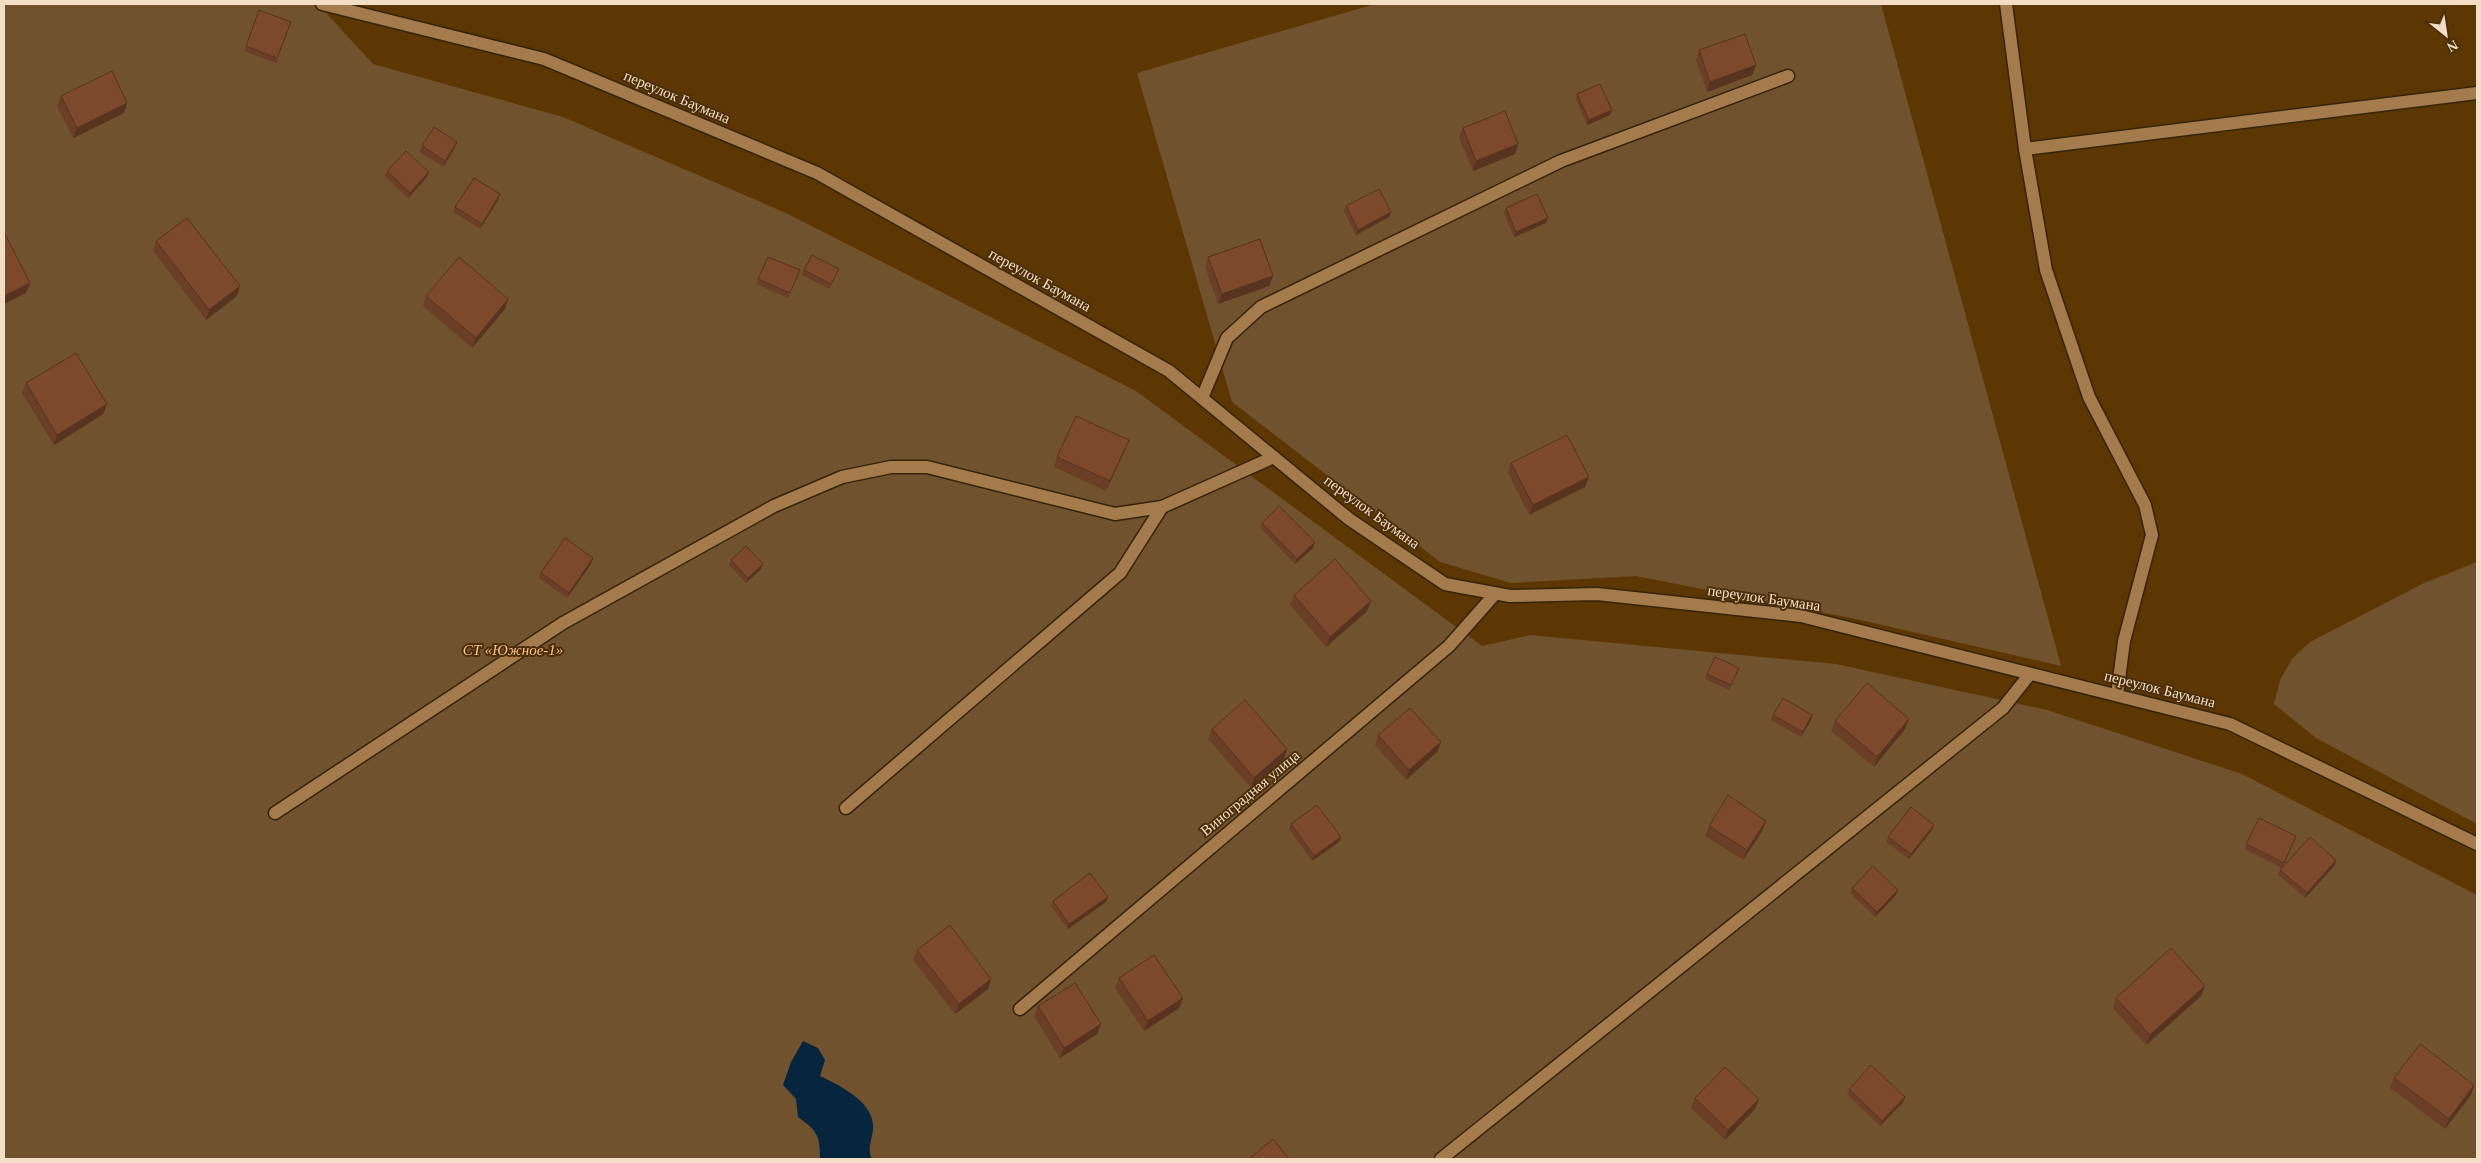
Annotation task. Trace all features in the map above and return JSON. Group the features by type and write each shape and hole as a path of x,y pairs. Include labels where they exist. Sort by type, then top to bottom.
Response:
{"street":[{"name":"переулок Баумана","path":"322,4 544,59 817,173 1168,370 1348,519 1445,584 1510,596 1597,594 1801,616 2117,695 2230,724 2477,844"},
{"path":"2006,4 2025,149 2049,279 2089,397 2145,505 2152,535 2124,641 2117,695"},
{"path":"1202,398 1227,338 1261,307 1561,161 1788,76"},
{"path":"2025,149 2477,93"},
{"path":"275,812 563,623 774,506 842,477 891,467 928,467 1115,514 1162,507 1274,457"},
{"path":"846,808 1120,573 1162,507"},
{"name":"Виноградная улица","path":"1020,1009 1449,646 1495,594"},
{"path":"1441,1159 2003,708 2030,674"}],"green space":[{"name":"СТ «Южное-1»","path":"4,4 318,4 373,64 563,117 786,213 1136,391 1482,646 1530,635 1836,664 2047,710 2242,774 2477,895 2477,1159 4,1159"},
{"path":"1375,4 1881,4 2061,666 1856,619 1636,576 1511,583 1440,562 1232,402 1137,73"},
{"path":"2477,562 2477,824 2316,738 2274,704 2280,680 2292,659 2310,642 2424,583"}],"water":[{"path":"803,1041 818,1048 825,1060 820,1076 853,1095 867,1108 873,1125 870,1146 872,1159 820,1159 816,1134 798,1117 796,1099 783,1085 791,1062"}],"building":[{"path":"259,10 291,22 277,58 246,46"},
{"path":"1745,34 1756,65 1710,82 1699,50"},
{"path":"112,71 127,103 77,128 61,96"},
{"path":"1600,84 1612,110 1589,120 1577,94"},
{"path":"1505,111 1518,144 1476,161 1463,128"},
{"path":"434,127 457,142 445,161 422,146"},
{"path":"406,151 429,172 410,193 387,171"},
{"path":"474,178 500,194 482,224 455,207"},
{"path":"1379,189 1391,212 1358,230 1346,206"},
{"path":"1537,194 1548,218 1516,232 1506,208"},
{"path":"187,218 240,286 209,310 156,241"},
{"path":"4,234 30,283 4,296"},
{"path":"1260,239 1273,276 1222,294 1208,257"},
{"path":"812,255 839,269 831,284 804,270"},
{"path":"459,257 508,299 476,338 426,296"},
{"path":"768,257 800,270 790,293 758,279"},
{"path":"76,353 107,404 57,435 26,383"},
{"path":"1076,416 1129,440 1110,481 1057,457"},
{"path":"1567,435 1589,477 1533,505 1511,463"},
{"path":"1279,506 1315,542 1297,559 1262,523"},
{"path":"565,538 593,558 569,593 541,573"},
{"path":"746,546 763,564 748,578 731,560"},
{"path":"1335,559 1371,601 1330,637 1294,595"},
{"path":"1715,657 1739,668 1731,685 1707,674"},
{"path":"1867,683 1909,719 1877,757 1835,721"},
{"path":"1783,698 1812,715 1803,732 1773,715"},
{"path":"1245,700 1287,749 1254,778 1212,729"},
{"path":"1410,708 1441,742 1409,770 1378,735"},
{"path":"1728,795 1766,821 1747,850 1709,826"},
{"path":"1317,805 1341,837 1314,856 1291,824"},
{"path":"1911,807 1934,825 1911,854 1888,837"},
{"path":"2259,818 2296,836 2284,863 2246,844"},
{"path":"2310,837 2336,860 2307,893 2280,870"},
{"path":"1873,866 1898,890 1877,912 1852,888"},
{"path":"1090,873 1108,897 1069,924 1053,901"},
{"path":"950,925 991,979 959,1004 917,950"},
{"path":"2171,948 2205,986 2150,1035 2116,998"},
{"path":"1154,955 1183,998 1148,1021 1119,978"},
{"path":"1075,983 1101,1024 1064,1048 1038,1006"},
{"path":"2420,1044 2474,1085 2449,1119 2394,1078"},
{"path":"1871,1065 1905,1097 1882,1121 1849,1089"},
{"path":"1725,1067 1759,1099 1728,1130 1695,1098"},
{"path":"1273,1139 1289,1159 1250,1158"}]}
